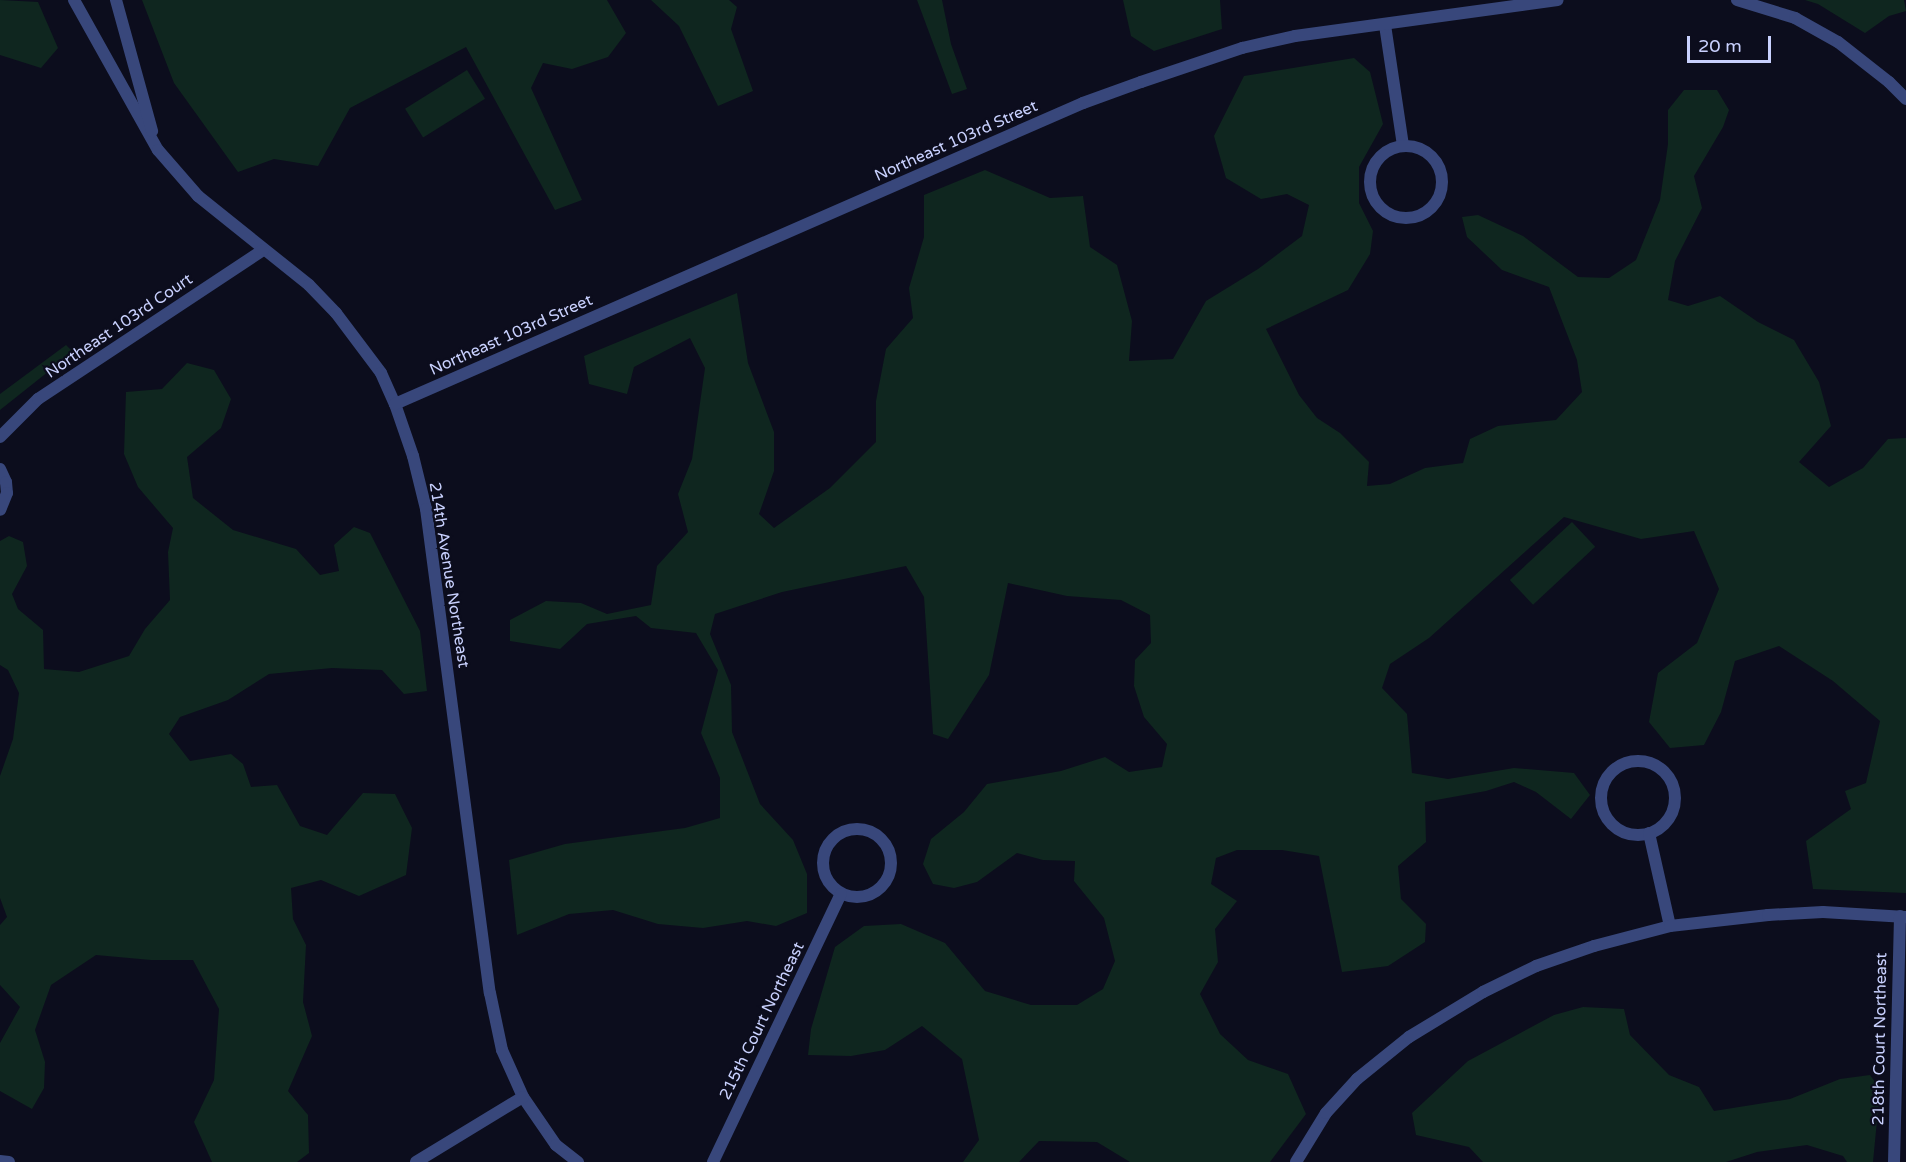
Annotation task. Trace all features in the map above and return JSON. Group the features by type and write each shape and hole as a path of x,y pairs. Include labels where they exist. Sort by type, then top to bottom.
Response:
{"street":[{"name":"214th Avenue Northeast","path":"74,0 158,150 198,196 309,285 336,313 381,373 395,404 413,456 426,509 490,993 502,1050 523,1097 556,1145 578,1162"},
{"name":"214th Avenue Northeast","path":"116,0 158,150"},
{"name":"Northeast 103rd Street","path":"395,404 1083,103 1242,48 1295,36 1558,0"},
{"path":"1737,0 1795,18 1838,42 1889,82 1906,99"},
{"path":"1385,25 1403,146"},
{"path":"1403,146 1415,146 1426,152 1440,170 1442,182 1434,204 1426,212 1414,217 1391,214 1381,208 1370,187 1374,164 1382,154 1403,146"},
{"name":"Northeast 103rd Court","path":"0,437 38,399 263,250"},
{"path":"0,469 6,482 7,493 0,510"},
{"path":"1646,762 1667,775 1673,785 1675,797 1668,820 1660,828 1649,833 1637,835 1614,826 1602,805 1605,782 1612,771 1623,765 1646,762"},
{"path":"863,830 873,833 889,850 891,862 884,884 875,892 864,896 853,897 841,894 832,888 823,868 826,848 842,833 863,830"},
{"path":"1649,833 1670,926"},
{"name":"215th Court Northeast","path":"713,1162 841,894"},
{"path":"1296,1162 1326,1113 1357,1079 1408,1037 1483,992 1536,966 1594,946 1670,926 1768,915 1823,912 1903,916"},
{"name":"218th Court Northeast","path":"1894,1162 1903,916"},
{"path":"416,1162 523,1097"},
{"path":"0,1161 9,1162"}],"green space":[{"path":"0,0 38,2 58,48 41,68 0,55"},
{"path":"142,0 607,0 626,33 608,57 572,69 543,63 531,88 582,200 555,210 466,47 350,108 318,166 274,159 238,172 174,83"},
{"path":"651,0 729,0 737,7 731,29 753,91 718,106 679,26"},
{"path":"917,0 942,0 951,44 967,89 952,94"},
{"path":"1123,0 1220,0 1222,29 1154,51 1131,36"},
{"path":"1805,0 1904,0 1906,11 1889,16 1865,33 1818,4"},
{"path":"1354,58 1370,72 1383,124 1359,167 1359,203 1373,231 1370,254 1348,290 1266,329 1299,395 1317,418 1340,433 1369,462 1367,486 1390,484 1425,468 1463,463 1470,439 1498,426 1556,420 1582,392 1577,360 1549,287 1502,270 1467,237 1462,217 1478,215 1523,236 1578,277 1609,278 1636,260 1660,200 1668,144 1668,110 1684,90 1717,90 1729,110 1723,127 1694,176 1702,208 1675,261 1668,300 1688,306 1720,296 1758,322 1794,340 1819,382 1831,426 1799,462 1829,487 1863,468 1888,439 1906,438 1906,893 1813,889 1806,841 1851,809 1845,791 1866,783 1880,721 1833,681 1779,646 1735,661 1721,712 1704,745 1670,748 1649,722 1658,673 1697,643 1719,589 1694,531 1641,539 1564,517 1429,638 1390,664 1382,688 1407,714 1412,773 1448,779 1514,768 1574,773 1590,795 1571,819 1536,792 1514,782 1486,791 1425,802 1426,842 1398,866 1401,899 1426,924 1425,942 1388,966 1342,972 1319,856 1282,850 1237,850 1216,858 1211,884 1237,901 1215,929 1218,962 1200,994 1220,1034 1248,1060 1288,1074 1306,1114 1270,1162 1130,1162 1097,1142 1039,1141 1019,1162 963,1162 979,1140 962,1059 922,1026 885,1050 851,1056 808,1055 811,1029 835,947 864,926 901,924 945,943 985,991 1031,1005 1077,1005 1103,989 1115,961 1104,918 1074,881 1075,861 1043,860 1017,853 977,882 954,888 933,884 923,864 931,839 964,812 987,784 1061,771 1105,757 1129,772 1162,767 1167,744 1144,717 1134,686 1135,660 1151,643 1150,615 1121,600 1067,596 1008,583 989,675 948,739 933,734 924,597 906,566 782,592 715,614 710,634 731,685 732,732 760,804 793,840 807,874 807,913 776,926 747,921 703,928 658,924 613,910 569,914 517,935 509,860 565,844 685,828 720,818 720,778 701,733 718,670 696,633 651,628 636,616 587,624 560,649 510,641 510,620 546,601 581,603 607,614 651,605 657,566 688,532 678,494 692,459 705,368 690,338 634,367 627,394 589,384 584,356 737,293 748,363 774,432 774,471 759,514 774,528 830,488 876,442 876,401 886,349 913,318 909,288 924,237 924,195 985,170 1050,198 1083,196 1090,247 1117,265 1132,321 1129,361 1173,359 1206,301 1258,269 1302,236 1309,205 1287,194 1261,199 1226,178 1214,136 1244,76"},
{"path":"467,70 485,99 423,138 405,109"},
{"path":"66,345 73,352 0,410 0,394"},
{"path":"187,363 214,370 231,399 221,428 187,457 193,498 233,530 296,549 320,575 339,571 334,545 354,527 370,533 420,631 427,691 404,694 382,670 332,668 269,674 228,700 180,717 169,734 190,761 231,754 243,764 251,787 277,785 300,826 327,835 363,793 395,794 412,828 406,875 359,896 321,880 291,888 293,919 306,945 303,1002 312,1036 288,1091 308,1115 309,1153 297,1162 212,1162 194,1122 214,1080 219,1009 193,960 151,960 96,955 51,985 35,1030 45,1062 44,1088 32,1109 0,1091 0,1043 20,1007 0,985 0,925 7,917 0,898 0,776 13,739 19,693 8,670 0,665 0,541 9,536 23,542 27,566 12,594 18,609 43,630 44,669 79,672 129,656 145,629 170,600 168,552 173,528 138,487 124,454 126,392 162,389"},
{"path":"1572,522 1595,547 1533,605 1510,580"},
{"path":"1583,1007 1624,1009 1630,1035 1669,1075 1699,1087 1714,1111 1790,1099 1840,1079 1870,1075 1880,1089 1873,1162 1847,1162 1843,1156 1807,1145 1757,1152 1726,1162 1483,1162 1469,1147 1416,1135 1412,1113 1468,1061 1554,1015"}]}
